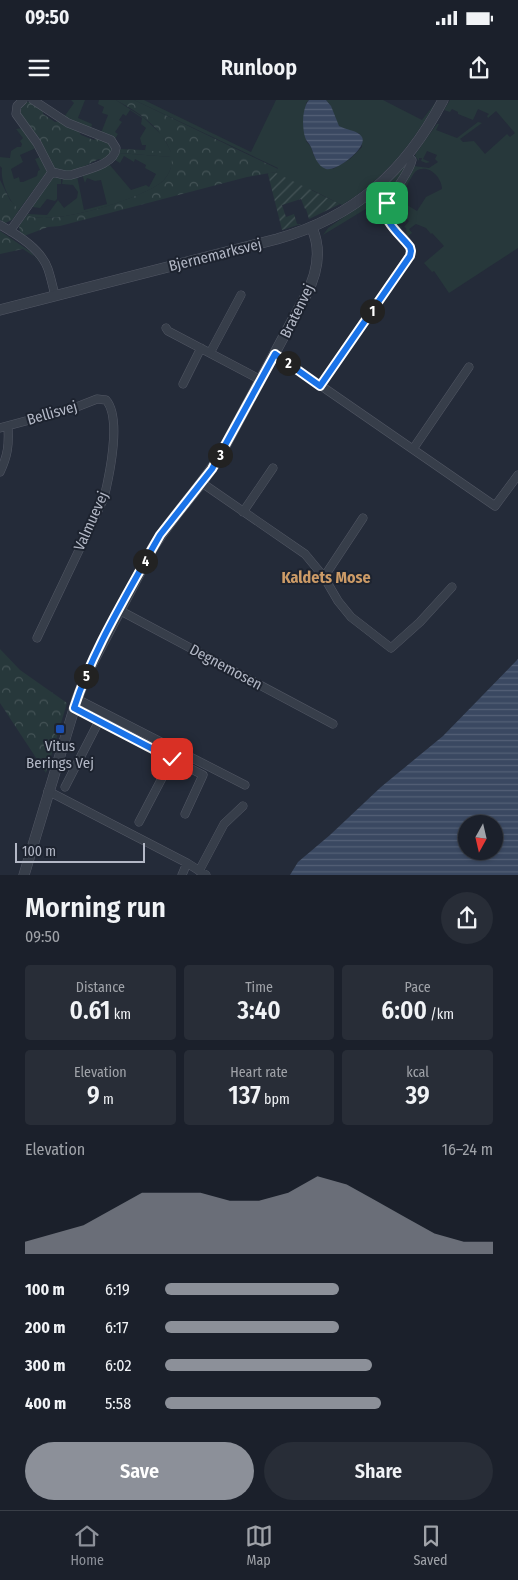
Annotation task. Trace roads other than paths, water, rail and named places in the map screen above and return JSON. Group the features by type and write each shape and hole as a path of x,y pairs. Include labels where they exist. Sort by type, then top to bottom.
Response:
{"street":[{"path":"23,100 17,106 16,114 33,138 52,172 68,176 108,162 114,157 116,148 111,140 68,123 34,100"},
{"name":"Bjernemarksvej","path":"0,310 271,241 312,228 360,200 384,181 407,156 426,130 443,100"},
{"name":"Bjernemarksvej","path":"320,386 411,254 410,247 386,218 384,209 410,166 412,160 407,156"},
{"path":"10,231 52,172"},
{"path":"0,225 30,245 42,258 48,268 55,296"},
{"name":"Bratenvej","path":"24,875 75,704 87,673 118,610 160,535 202,483 218,459 310,289 315,275 318,255 312,228"},
{"path":"210,353 241,295"},
{"path":"166,328 168,331 261,380"},
{"path":"183,384 201,348"},
{"path":"275,354 495,506 518,475"},
{"path":"413,450 469,367"},
{"name":"Bellisvej","path":"4,427 74,408 97,399 104,399"},
{"name":"Valmuevej","path":"36,638 104,498 110,476 114,428 110,405 104,399"},
{"path":"0,472 7,457 9,442 4,427"},
{"path":"243,512 273,468"},
{"path":"202,483 305,554 324,577 338,601 352,617 392,648 420,622 452,587"},
{"path":"324,577 363,518"},
{"name":"Degnemosen","path":"118,610 333,724"},
{"path":"75,704 99,721 203,775 185,814"},
{"path":"75,704 246,785"},
{"path":"65,787 99,721"},
{"path":"139,822 172,759"},
{"path":"48,791 203,873 224,824 243,806"},
{"path":"182,875 187,863"}],"water":[{"path":"309,100 326,100 331,106 339,126 355,131 362,137 363,142 356,153 337,167 331,169 323,168 316,160 305,138 303,118"},
{"path":"518,659 518,875 290,875 298,862 381,787 443,736"}],"place":[{"name":"Vitus Berings Vej","path":"60,729"}],"district":[{"name":"Kaldets Mose","path":"326,577"}]}
